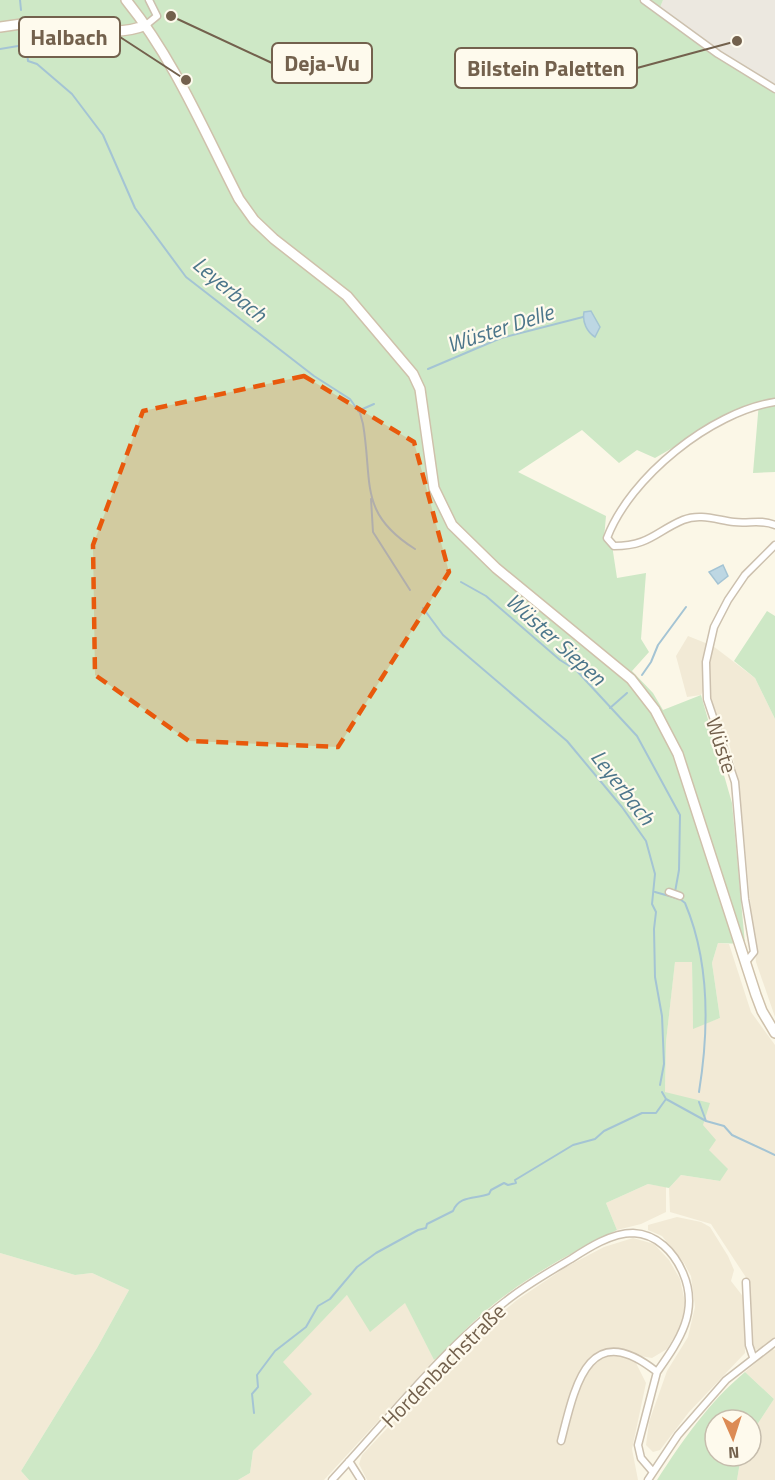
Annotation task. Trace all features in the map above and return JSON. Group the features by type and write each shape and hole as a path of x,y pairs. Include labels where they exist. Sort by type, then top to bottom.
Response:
{"main road":[{"path":"126,0 146,25 178,80 239,199 254,220 274,239 347,296 413,374 420,389 434,488 452,525 496,568 631,679 655,710 678,754 756,995 775,1033"},
{"path":"0,27 54,24 114,32 146,25"}],"street":[{"path":"146,25 157,16 148,0"},
{"path":"644,0 718,54 775,89"},
{"path":"775,402 743,411 673,452 653,470 626,504 607,538 614,546 644,542 681,521 694,517 736,522 759,520 775,525"},
{"name":"Wüste","path":"746,962 754,952 745,899 735,782 709,707 706,662 714,627 728,600 745,575 775,545"},
{"path":"669,892 680,896"},
{"name":"Hordenbachstraße","path":"332,1480 471,1331 506,1301 581,1252 621,1235 636,1233 652,1237 667,1248 677,1261 689,1291 686,1324 678,1341 657,1372 638,1445 641,1458 653,1472"},
{"path":"746,1282 749,1345 753,1356"},
{"path":"648,1480 678,1435 726,1380 753,1356 775,1344"},
{"path":"561,1441 574,1388 589,1363 598,1355 610,1351 632,1354 657,1372"},
{"path":"349,1461 361,1480"}],"highlighted area":[{"path":"304,376 414,442 449,572 338,747 189,741 95,675 93,545 143,411"}],"shaded area":[{"path":"663,0 775,0 775,92 741,73 659,10"},
{"path":"688,636 713,646 755,678 775,719 775,1017 756,962 739,783 727,735 713,708 708,681 701,695 687,697 676,656"},
{"path":"718,943 729,944 751,1012 775,1045 775,1345 755,1350 750,1345 747,1279 711,1224 670,1212 669,1188 681,1175 720,1181 709,1150 665,1092 666,1042 675,961 692,961 693,1028 720,1018 712,963"},
{"path":"648,1184 666,1187 666,1212 641,1224 617,1230 606,1203"},
{"path":"677,1217 701,1222 710,1227 728,1256 734,1270 731,1281 745,1299 745,1353 689,1412 660,1450 653,1452 646,1445 649,1422 667,1371 688,1337 695,1307 691,1276 684,1263 662,1236 648,1230 648,1225"},
{"path":"633,1238 654,1244 669,1260 680,1279 685,1302 682,1324 667,1349 652,1358 640,1356 636,1363 646,1383 632,1449 638,1480 367,1480 359,1464 362,1455 476,1334 517,1300 566,1267 604,1247"},
{"path":"0,1253 75,1275 92,1273 129,1290 97,1348 21,1471 29,1480 0,1480"},
{"path":"347,1295 405,1302 434,1360 324,1480 238,1480 250,1473 253,1451 311,1394 282,1362"},
{"path":"772,1349 775,1350 775,1480 737,1480 739,1468 763,1468 763,1416 774,1399 745,1372"}],"green space":[{"path":"0,0 663,0 659,10 741,73 775,92 775,472 753,473 759,402 745,406 655,458 637,450 619,463 582,430 518,472 606,516 604,538 612,545 617,578 646,573 641,639 649,652 632,671 653,693 663,710 701,695 732,803 745,944 718,943 712,963 720,1018 693,1029 692,962 675,962 666,1042 665,1092 710,1103 703,1125 716,1140 709,1150 728,1169 720,1181 681,1175 669,1188 648,1184 606,1203 617,1230 551,1265 510,1292 490,1307 454,1342 544,1275 434,1360 405,1303 370,1332 347,1295 283,1362 312,1394 253,1451 250,1473 238,1480 29,1480 21,1471 97,1348 129,1290 92,1273 75,1275 0,1253"},
{"path":"767,611 775,616 775,719 755,678 734,661"},
{"path":"745,1372 774,1399 763,1416 763,1408 709,1408"},
{"path":"703,1415 703,1468 739,1468 737,1480 657,1480"}],"water":[{"path":"591,311 600,327 595,337 587,330 584,323 584,312"},
{"path":"723,565 728,576 718,584 709,572"}],"waterway":[{"name":"Leyerbach","path":"20,0 21,10"},
{"name":"Leyerbach","path":"25,39 28,61 37,64 72,94 103,135 135,208 186,277 314,376 350,399 360,413 363,424 371,495 376,509 384,523 415,549"},
{"path":"0,49 24,45"},
{"name":"Wüster Delle","path":"428,369 501,338 583,317"},
{"name":"Wüster Delle","path":"358,411 374,404"},
{"path":"371,499 373,532 410,590"},
{"name":"Leyerbach","path":"461,582 486,596 560,660 576,670 637,736 680,815 679,870 675,892"},
{"name":"Wüster Siepen","path":"642,675 651,662 658,645 686,607"},
{"name":"Leyerbach","path":"423,608 443,635 567,741 622,807 646,841 655,874 652,904 656,912 655,977 662,1016 664,1064 660,1085"},
{"name":"Wüster Siepen","path":"610,708 627,693"},
{"name":"Leyerbach","path":"655,892 680,899 685,903 699,949 706,1021 699,1092"},
{"path":"662,1092 666,1099 706,1121"},
{"path":"254,1413 252,1394 258,1387 257,1375 275,1351 306,1327 318,1306 330,1299 357,1267 376,1253 426,1228 427,1224 453,1211 459,1202 489,1194 491,1190 504,1183 508,1185 516,1183 515,1180 573,1145 595,1139 604,1131 642,1113 656,1113 666,1099"},
{"name":"Leyerbach","path":"699,1102 706,1121 724,1126 732,1135 775,1155"}],"place":[{"name":"Deja-Vu","path":"171,16"},
{"name":"Bilstein Paletten","path":"737,41"},
{"name":"Halbach","path":"186,80"}]}
